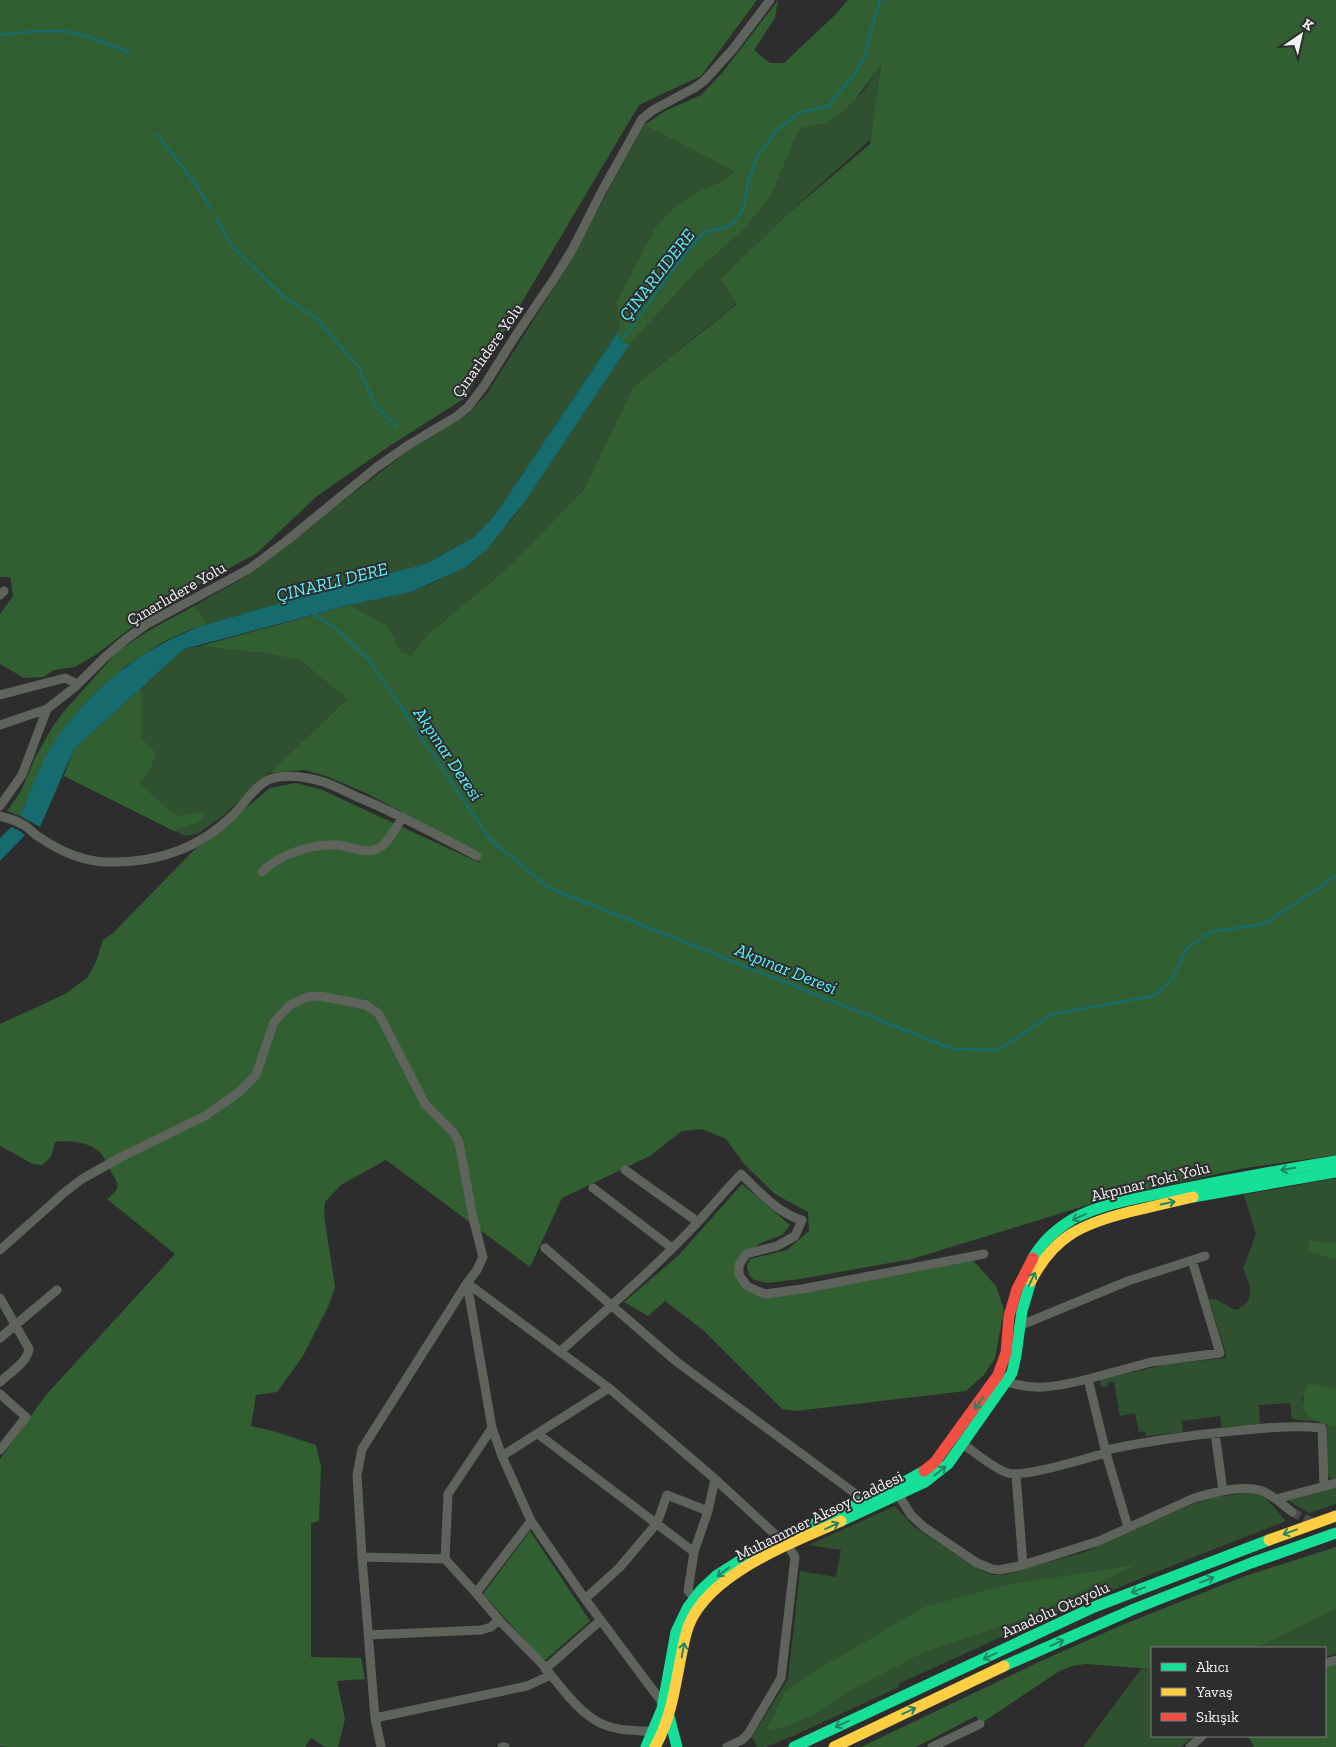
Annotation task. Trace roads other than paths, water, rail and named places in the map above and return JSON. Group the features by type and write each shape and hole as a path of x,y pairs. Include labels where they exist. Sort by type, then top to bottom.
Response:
{"main road":[{"name":"Akpınar Toki Yolu","path":"1014,1326 1009,1316 1017,1289 1028,1265 1045,1241 1057,1230 1074,1219 1094,1210 1142,1197 1230,1179 1336,1161"},
{"name":"Akpınar Toki Yolu","path":"1014,1326 1026,1294 1041,1263 1055,1247 1073,1232 1084,1226 1151,1207 1234,1189 1336,1172"},
{"name":"Muhammer Aksoy Caddesi","path":"784,1543 896,1491 935,1462 1016,1362 1014,1326"},
{"name":"Muhammer Aksoy Caddesi","path":"656,1747 664,1732 664,1704 677,1631 683,1616 698,1601 754,1561 784,1543 864,1500 925,1482 935,1475 948,1464 963,1444 1001,1380"},
{"name":"Anadolu Otoyolu","path":"794,1747 1094,1607 1234,1552 1336,1516"},
{"name":"Anadolu Otoyolu","path":"834,1747 982,1676 1134,1609 1251,1562 1336,1533"},
{"name":"Muhammer Aksoy Caddesi","path":"669,1715 677,1686 685,1634 698,1601"},
{"path":"664,1704 669,1715 664,1732 677,1747"},
{"name":"Muhammer Aksoy Caddesi","path":"646,1747 664,1732"}],"street":[{"name":"Çınarlıdere Yolu","path":"47,709 105,657 147,624 249,569 377,467 410,444 457,416 468,406 484,386 554,279 642,120 653,110 696,87 705,80 770,0"},
{"path":"0,695 65,678 77,684"},
{"path":"0,725 47,709"},
{"path":"0,806 22,775 47,709"},
{"path":"0,816 17,821 52,846 75,856 96,862 114,862 164,856 194,844 220,827 267,781 278,778 308,778 325,782 403,818 478,856"},
{"path":"262,872 274,862 307,848 322,844 367,850 380,848 403,818"},
{"path":"0,1250 82,1179 120,1157 205,1116 239,1092 256,1075 274,1022 290,1005 307,997 320,996 366,1005 380,1014 425,1104 453,1132 459,1142 473,1218 483,1257 477,1270 467,1282 362,1449 356,1475 375,1718 381,1747"},
{"path":"625,1170 698,1222"},
{"path":"561,1351 672,1248 741,1174 761,1194 789,1216 802,1220 795,1236 777,1246 746,1254 739,1265 739,1275 748,1286 765,1294 802,1289 984,1254"},
{"path":"593,1188 672,1248"},
{"path":"545,1248 677,1362 864,1500"},
{"path":"1014,1326 1128,1280 1205,1256"},
{"path":"1001,1380 1028,1388 1048,1388 1160,1360 1220,1353 1192,1260"},
{"path":"467,1282 609,1388 714,1479 784,1543 795,1557 781,1678 748,1734 742,1740 727,1747"},
{"path":"467,1282 492,1428 502,1456 531,1521 584,1599 664,1704"},
{"path":"0,1338 57,1290"},
{"path":"0,1298 28,1345 28,1353 23,1362 0,1382"},
{"path":"1088,1379 1128,1527"},
{"path":"502,1456 609,1388"},
{"path":"0,1394 26,1417 0,1450"},
{"path":"963,1444 1003,1471 1016,1474 1038,1471 1106,1451 1156,1440 1293,1425 1322,1428 1324,1486"},
{"path":"492,1428 448,1494 445,1559 585,1713 602,1724 622,1730 664,1732"},
{"path":"1215,1433 1224,1492"},
{"path":"538,1434 694,1552"},
{"path":"1016,1474 1023,1565"},
{"path":"698,1601 688,1591 694,1552 708,1511 714,1479"},
{"path":"1276,1500 1336,1482"},
{"path":"896,1491 911,1515 918,1521 977,1563 1000,1570 1099,1542 1194,1498 1224,1492 1252,1488 1260,1490 1292,1512"},
{"path":"584,1599 620,1567 657,1523 667,1494 708,1511"},
{"path":"476,1594 531,1521"},
{"path":"362,1557 445,1559"},
{"path":"368,1636 486,1629 499,1620"},
{"path":"375,1718 527,1686 548,1672 601,1620"},
{"path":"932,1747 980,1724"},
{"path":"1190,1747 1201,1737"}],"water":[{"path":"618,332 620,342 630,344 527,499 488,548 466,567 411,592 350,605 184,649 74,749 40,827 20,816 43,763 62,730 105,684 153,649 171,639 208,624 349,583 426,564 474,537 495,515"},
{"path":"11,827 25,835 0,861 0,838"}],"waterway":[{"name":"ÇINARLIDERE","path":"620,342 691,246 705,232 730,226 738,217 744,207 748,183 757,157 776,131 798,113 828,106 854,75 864,58 880,0"},
{"path":"0,35 37,31 66,32 95,39 129,53"},
{"path":"156,133 195,183 211,209"},
{"path":"217,219 232,246 283,296 316,318 358,366 375,405 397,427"},
{"name":"Akpınar Deresi","path":"312,613 336,629 369,660 490,839 549,888 952,1049 998,1050 1053,1014 1154,996 1173,978 1186,949 1210,932 1263,924 1336,875"}],"tunnel":[{"path":"1292,1512 1314,1523"}],"water label":[{"name":"ÇINARLI DERE","path":"332,582"}]}
